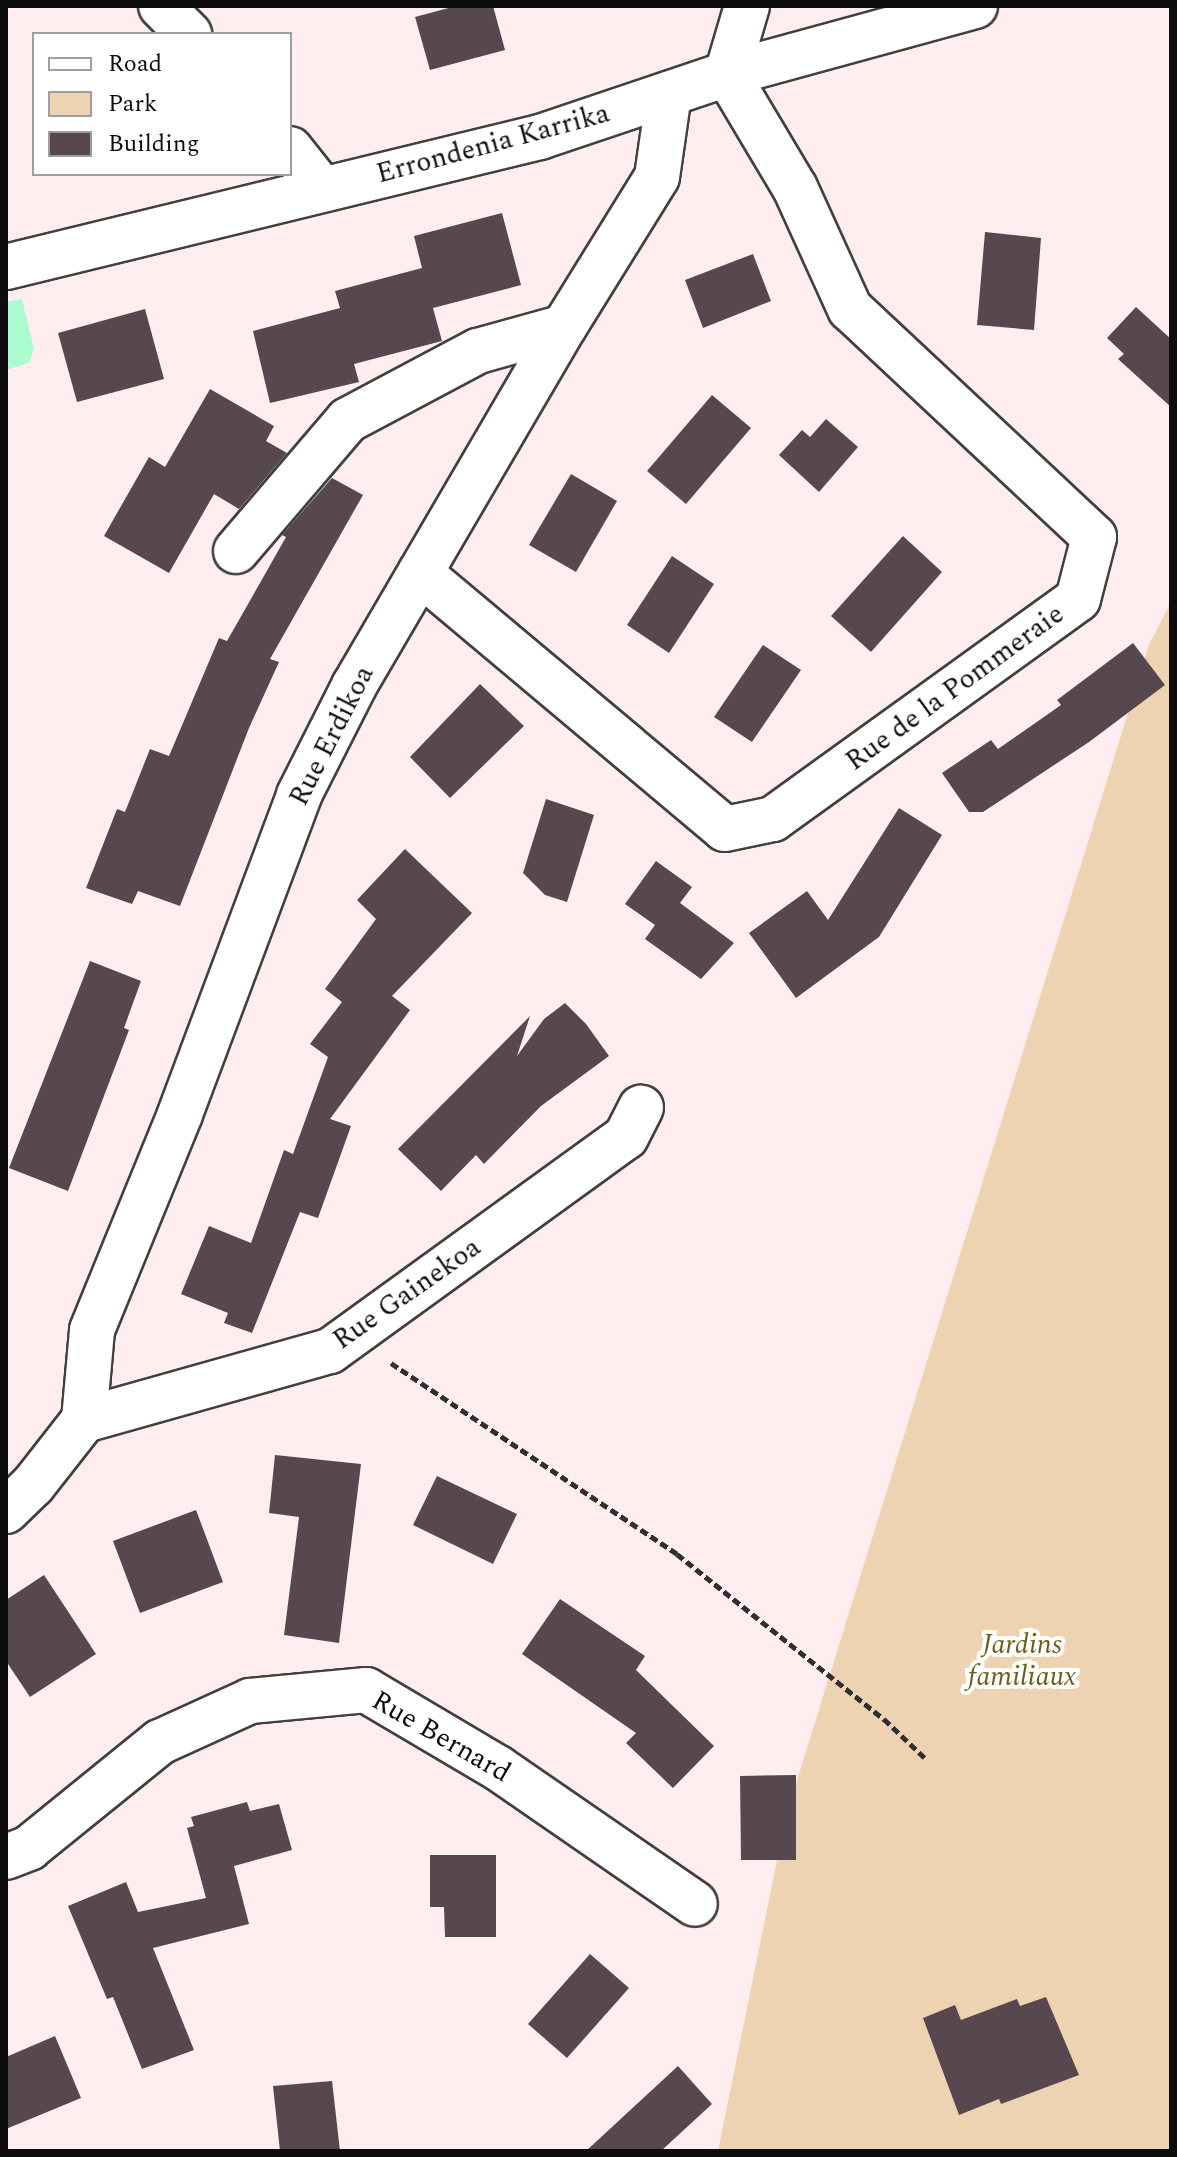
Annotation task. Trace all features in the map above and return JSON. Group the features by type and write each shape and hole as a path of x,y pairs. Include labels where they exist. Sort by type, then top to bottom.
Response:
{"street":[{"path":"161,6 187,32"},
{"path":"727,74 747,6"},
{"name":"Errondenia Karrika","path":"6,267 540,137 727,74 975,6"},
{"name":"Rue de la Pommeraie","path":"420,573 725,829 773,819 1078,599 1094,537 850,309 795,188 727,74"},
{"name":"Rue Erdikoa","path":"84,1420 92,1330 180,1114 299,795 354,686 564,327 657,177 669,94"},
{"path":"292,152 321,188"},
{"path":"236,551 348,420 478,351 564,327"},
{"name":"Rue Gainekoa","path":"84,1420 330,1351 626,1137 641,1108"},
{"path":"6,1511 33,1485 84,1420"},
{"name":"Rue Bernard","path":"6,1857 29,1848 160,1742 250,1701 366,1690 498,1768 695,1904"}],"path":[{"path":"350,1337 677,1554 884,1719 926,1759"}],"green space":[{"name":"Jardins familiaux","path":"1171,602 1171,2151 718,2151 786,1816 1149,645"}],"shaded area":[{"path":"22,299 34,349 29,363 6,370 6,302"}],"building":[{"path":"456,6 493,6 505,50 430,70 415,17"},
{"path":"502,213 521,285 433,308 442,341 354,364 359,382 270,403 253,331 340,308 335,291 422,268 414,236"},
{"path":"985,232 1041,238 1034,330 977,325"},
{"path":"753,254 771,301 703,328 685,280"},
{"path":"1136,307 1171,339 1171,407 1118,359 1124,354 1107,338"},
{"path":"145,309 164,379 77,402 58,333"},
{"path":"210,389 274,426 266,441 287,453 239,509 214,494 169,573 104,536 149,457 165,467"},
{"path":"712,395 751,428 686,504 647,471"},
{"path":"826,419 858,447 819,492 779,455 802,430 810,437"},
{"path":"571,474 617,501 576,572 529,545"},
{"path":"332,478 363,495 270,659 279,662 249,728 180,906 138,891 132,904 86,888 117,809 125,812 150,749 169,756 219,638 227,641 286,537 282,535"},
{"path":"903,536 942,572 871,652 831,616"},
{"path":"672,556 714,584 669,653 627,625"},
{"path":"1133,643 1165,685 1089,742 983,812 969,812 942,773 991,740 998,749 1061,705 1057,700"},
{"path":"763,645 801,670 752,742 714,717"},
{"path":"480,684 524,726 450,798 410,757"},
{"path":"546,799 594,815 567,902 545,895 523,873"},
{"path":"899,808 942,835 879,937 796,998 749,933 807,891 828,920"},
{"path":"405,849 472,913 392,996 410,1010 330,1119 351,1126 318,1218 300,1212 252,1333 224,1323 228,1313 181,1294 209,1226 251,1243 284,1150 293,1154 328,1057 310,1044 342,1002 325,989 376,919 357,900"},
{"path":"656,861 692,887 680,903 734,943 701,979 645,939 655,925 625,904"},
{"path":"90,961 141,981 124,1028 129,1030 68,1191 9,1168"},
{"path":"565,1003 586,1024 609,1056 541,1106 484,1164 476,1155 441,1191 398,1149 530,1016 517,1056 544,1019"},
{"path":"275,1455 361,1464 339,1643 284,1635 299,1517 269,1513"},
{"path":"437,1476 517,1514 493,1564 413,1525"},
{"path":"196,1510 223,1582 140,1613 113,1541"},
{"path":"44,1575 96,1654 30,1697 6,1661 6,1600"},
{"path":"560,1599 645,1656 636,1670 714,1746 673,1788 626,1743 636,1733 522,1654"},
{"path":"796,1775 796,1860 741,1860 740,1776"},
{"path":"247,1802 250,1811 279,1804 292,1850 234,1866 249,1924 153,1948 194,2050 142,2069 113,1997 107,1999 68,1906 126,1882 138,1912 206,1898 187,1828 194,1826 191,1817"},
{"path":"430,1855 496,1855 496,1937 445,1937 444,1907 430,1907"},
{"path":"590,1954 629,1988 567,2058 528,2024"},
{"path":"1046,1997 1079,2075 1001,2104 999,2099 959,2115 923,2018 955,2005 961,2020 1017,1999 1020,2006"},
{"path":"55,2036 81,2098 6,2129 6,2057"},
{"path":"678,2066 712,2104 661,2151 586,2151"},
{"path":"332,2081 340,2151 280,2151 273,2086"}]}
